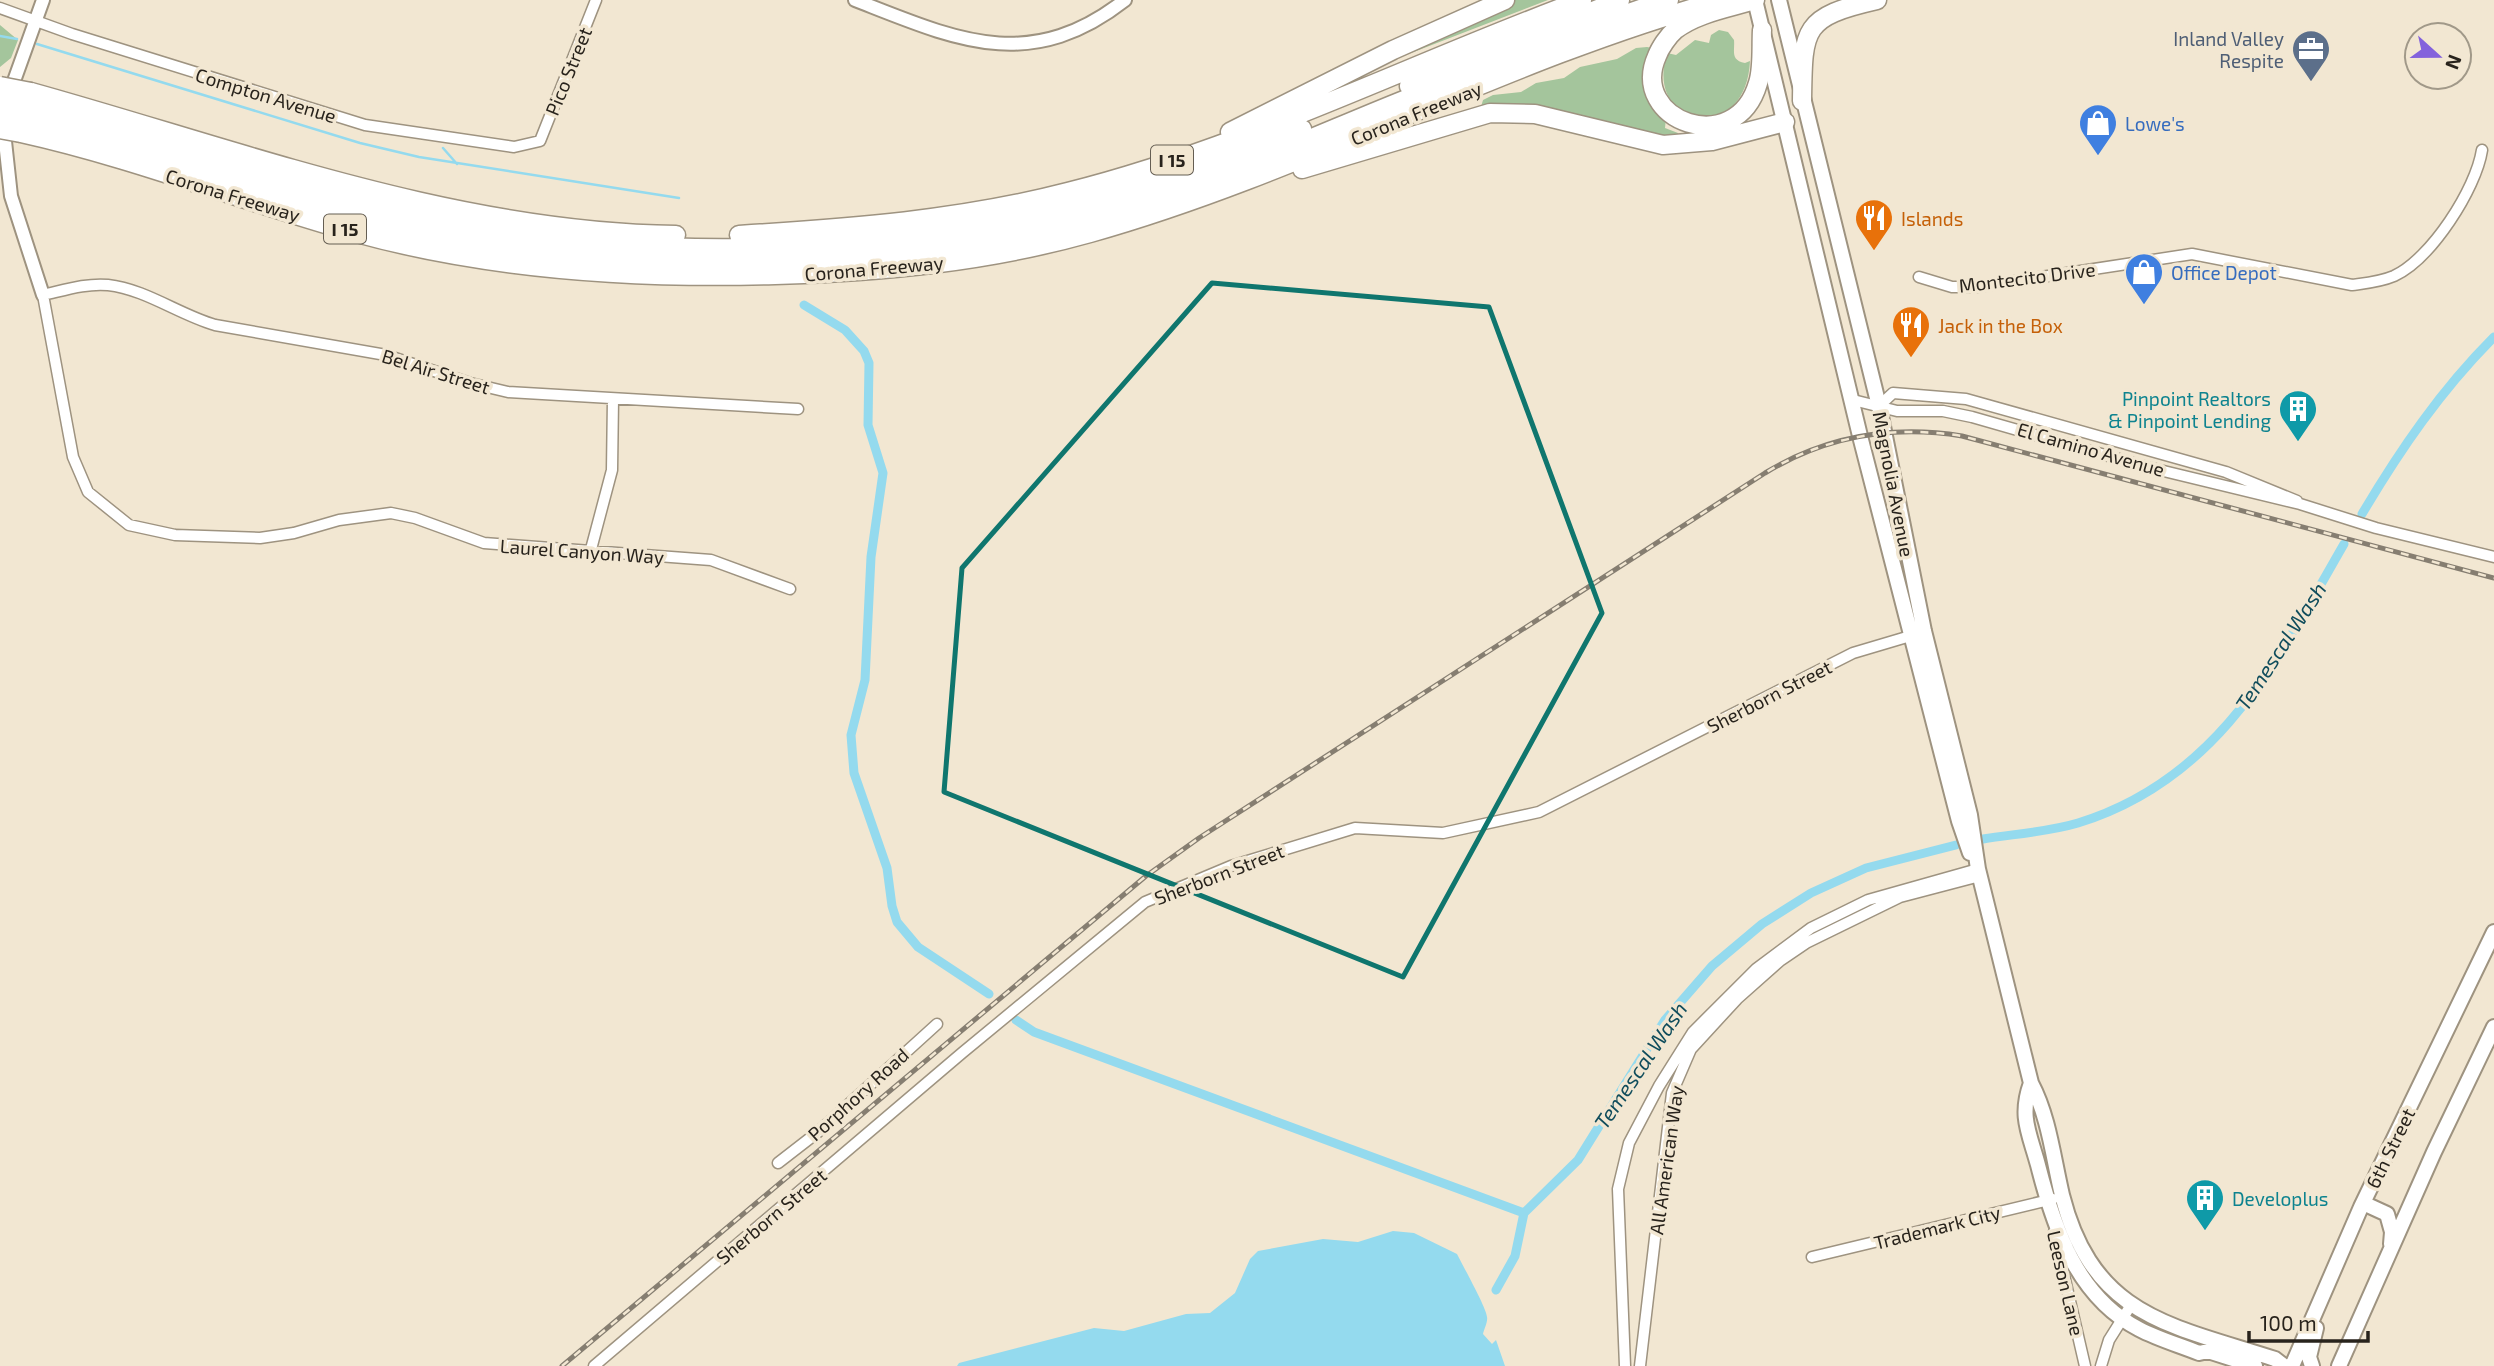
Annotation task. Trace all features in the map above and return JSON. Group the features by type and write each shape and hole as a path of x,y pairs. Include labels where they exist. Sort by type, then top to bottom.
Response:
{"highway":[{"path":"1196,153 1249,121 1504,0"},
{"name":"Corona Freeway","path":"0,129 26,113 248,155 375,192 517,221 667,235 739,235 857,227 982,211 1069,192 1196,153 1321,108 1582,0"},
{"path":"0,115 26,113 165,144 382,209 451,223 581,242 749,246 863,240 948,230 1084,204 1174,176 1314,125 1620,0"},
{"path":"0,100 26,113 103,140 297,201 417,232 513,250 638,261 800,262 904,253 1068,221 1253,162 1408,98 1669,0"},
{"name":"Corona Freeway","path":"0,86 26,113 100,153 356,233 547,268 679,278 858,273 927,265 1089,233 1251,179 1580,47 1673,13 1722,0"},
{"path":"1802,101 1802,53 1809,28 1824,15 1877,0"},
{"path":"1759,16 1759,82 1749,104 1733,120 1710,128 1687,124 1671,114 1658,100 1652,80 1654,63 1674,31 1701,17 1759,16"},
{"path":"1251,179 1307,168 1490,113 1535,114 1663,145 1712,141 1785,122"},
{"path":"165,144 248,155"},
{"path":"857,227 948,230"},
{"path":"547,268 638,261"}],"main road":[{"name":"Magnolia Avenue","path":"1780,6 1879,406 1918,634"},
{"name":"Magnolia Avenue","path":"1759,16 1853,400 1918,634 2031,1083 2042,1104 2075,1238 2137,1328 2199,1353 2208,1351 2255,1366"},
{"path":"1785,122 1802,101"},
{"name":"6th Street","path":"2292,1366 2341,1250 2494,932"},
{"path":"2339,1366 2494,1027"},
{"name":"Magnolia Avenue","path":"2031,1083 2023,1105 2047,1201 2062,1242 2082,1278 2127,1311 2275,1359 2284,1366"},
{"path":"2363,1203 2387,1214 2392,1232 2391,1253"},
{"path":"2312,1366 2309,1357 2313,1336 2335,1284 2341,1250"},
{"path":"2199,1353 2233,1366"}],"street":[{"path":"43,0 4,109 2,133 11,196 43,295"},
{"name":"Pico Street","path":"540,141 596,0"},
{"path":"855,0 951,37 1005,45 1027,44 1071,32 1092,23 1125,0"},
{"name":"Compton Avenue","path":"0,8 365,125 514,147 540,141"},
{"name":"Montecito Drive","path":"1919,277 1952,287 1976,287 2192,254 2352,285 2375,283 2410,265 2431,244 2468,194 2476,179 2482,150"},
{"name":"Bel Air Street","path":"43,295 88,285 110,285 136,293 190,318 386,355 487,388 613,399 798,409"},
{"name":"Laurel Canyon Way","path":"43,295 73,457 89,492 129,525 175,535 260,538 294,533 339,520 391,513 415,518 484,543 711,560 790,590"},
{"name":"El Camino Avenue","path":"1879,406 1893,393 1966,399 2226,472 2295,499 2300,504"},
{"path":"590,553 612,470 613,399"},
{"name":"El Camino Avenue","path":"1853,400 1897,411 1943,411 1972,417 2147,467 2300,504 2376,528 2494,557"},
{"name":"Sherborn Street","path":"594,1366 962,1053 1145,902 1231,866 1355,828 1443,833 1539,812 1853,653 1918,634"},
{"name":"All American Way","path":"1625,1366 1618,1189 1629,1143 1679,1054 1703,1021 1756,969 1811,928 1868,900 1977,866"},
{"name":"All American Way","path":"1640,1366 1672,1093 1691,1049 1737,999 1781,960 1805,943 1900,897 1977,866"},
{"name":"Porphory Road","path":"778,1163 818,1132 937,1024"},
{"name":"Trademark City","path":"1812,1257 2063,1196"},
{"name":"Leeson Lane","path":"2047,1201 2085,1366"},
{"name":"Leeson Lane","path":"2101,1366 2109,1340 2127,1311"}],"highlighted area":[{"path":"1212,283 1489,307 1602,613 1403,977 944,792 962,568"}],"green space":[{"path":"1513,0 1548,0 1393,60 1394,56"},
{"path":"0,25 18,40 11,58 0,67"},
{"path":"1719,30 1728,32 1734,40 1734,55 1737,60 1745,63 1750,61 1744,88 1732,107 1716,116 1698,118 1682,112 1669,98 1664,79 1667,53 1676,55 1695,40 1709,43 1711,35"},
{"path":"1636,48 1652,48 1666,118 1665,128 1678,133 1680,139 1481,107 1483,100 1493,95 1521,92 1536,83 1564,78 1580,67 1617,59"}],"water":[{"path":"1393,1231 1414,1233 1457,1254 1486,1312 1487,1321 1483,1334 1492,1344 1496,1340 1505,1366 957,1366 959,1363 1094,1328 1124,1331 1186,1314 1210,1313 1235,1293 1250,1259 1258,1251 1323,1239 1358,1242"}],"waterway":[{"path":"0,36 17,39"},
{"path":"37,44 360,143 419,157 679,198"},
{"path":"443,148 457,164"},
{"path":"804,305 845,330 864,351 869,363 868,425 883,473 871,557 865,680 851,735 854,773 887,868 897,922 918,947 989,994"},
{"name":"Temescal Wash","path":"2362,514 2422,421 2456,378 2494,337"},
{"name":"Temescal Wash","path":"1983,839 2078,823 2127,804 2169,778 2206,747 2238,712 2267,673 2344,544"},
{"name":"Temescal Wash","path":"1496,1290 1515,1256 1524,1213 1578,1160 1665,1020 1712,966 1762,924 1811,893 1866,868 1956,845"},
{"path":"1016,1020 1034,1032 1524,1213"}],"railway":[{"path":"562,1366 1146,876 1199,838 1765,473 1812,450 1860,436 1885,433 1962,436 2494,578"}],"place":[{"name":"Inland Valley Respite","path":"2311,83"},
{"name":"Lowe's","path":"2098,157"},
{"name":"Islands","path":"1874,252"},
{"name":"Office Depot","path":"2144,306"},
{"name":"Jack in the Box","path":"1911,359"},
{"name":"Pinpoint Realtors & Pinpoint Lending","path":"2298,443"},
{"name":"Developlus","path":"2205,1232"}]}
